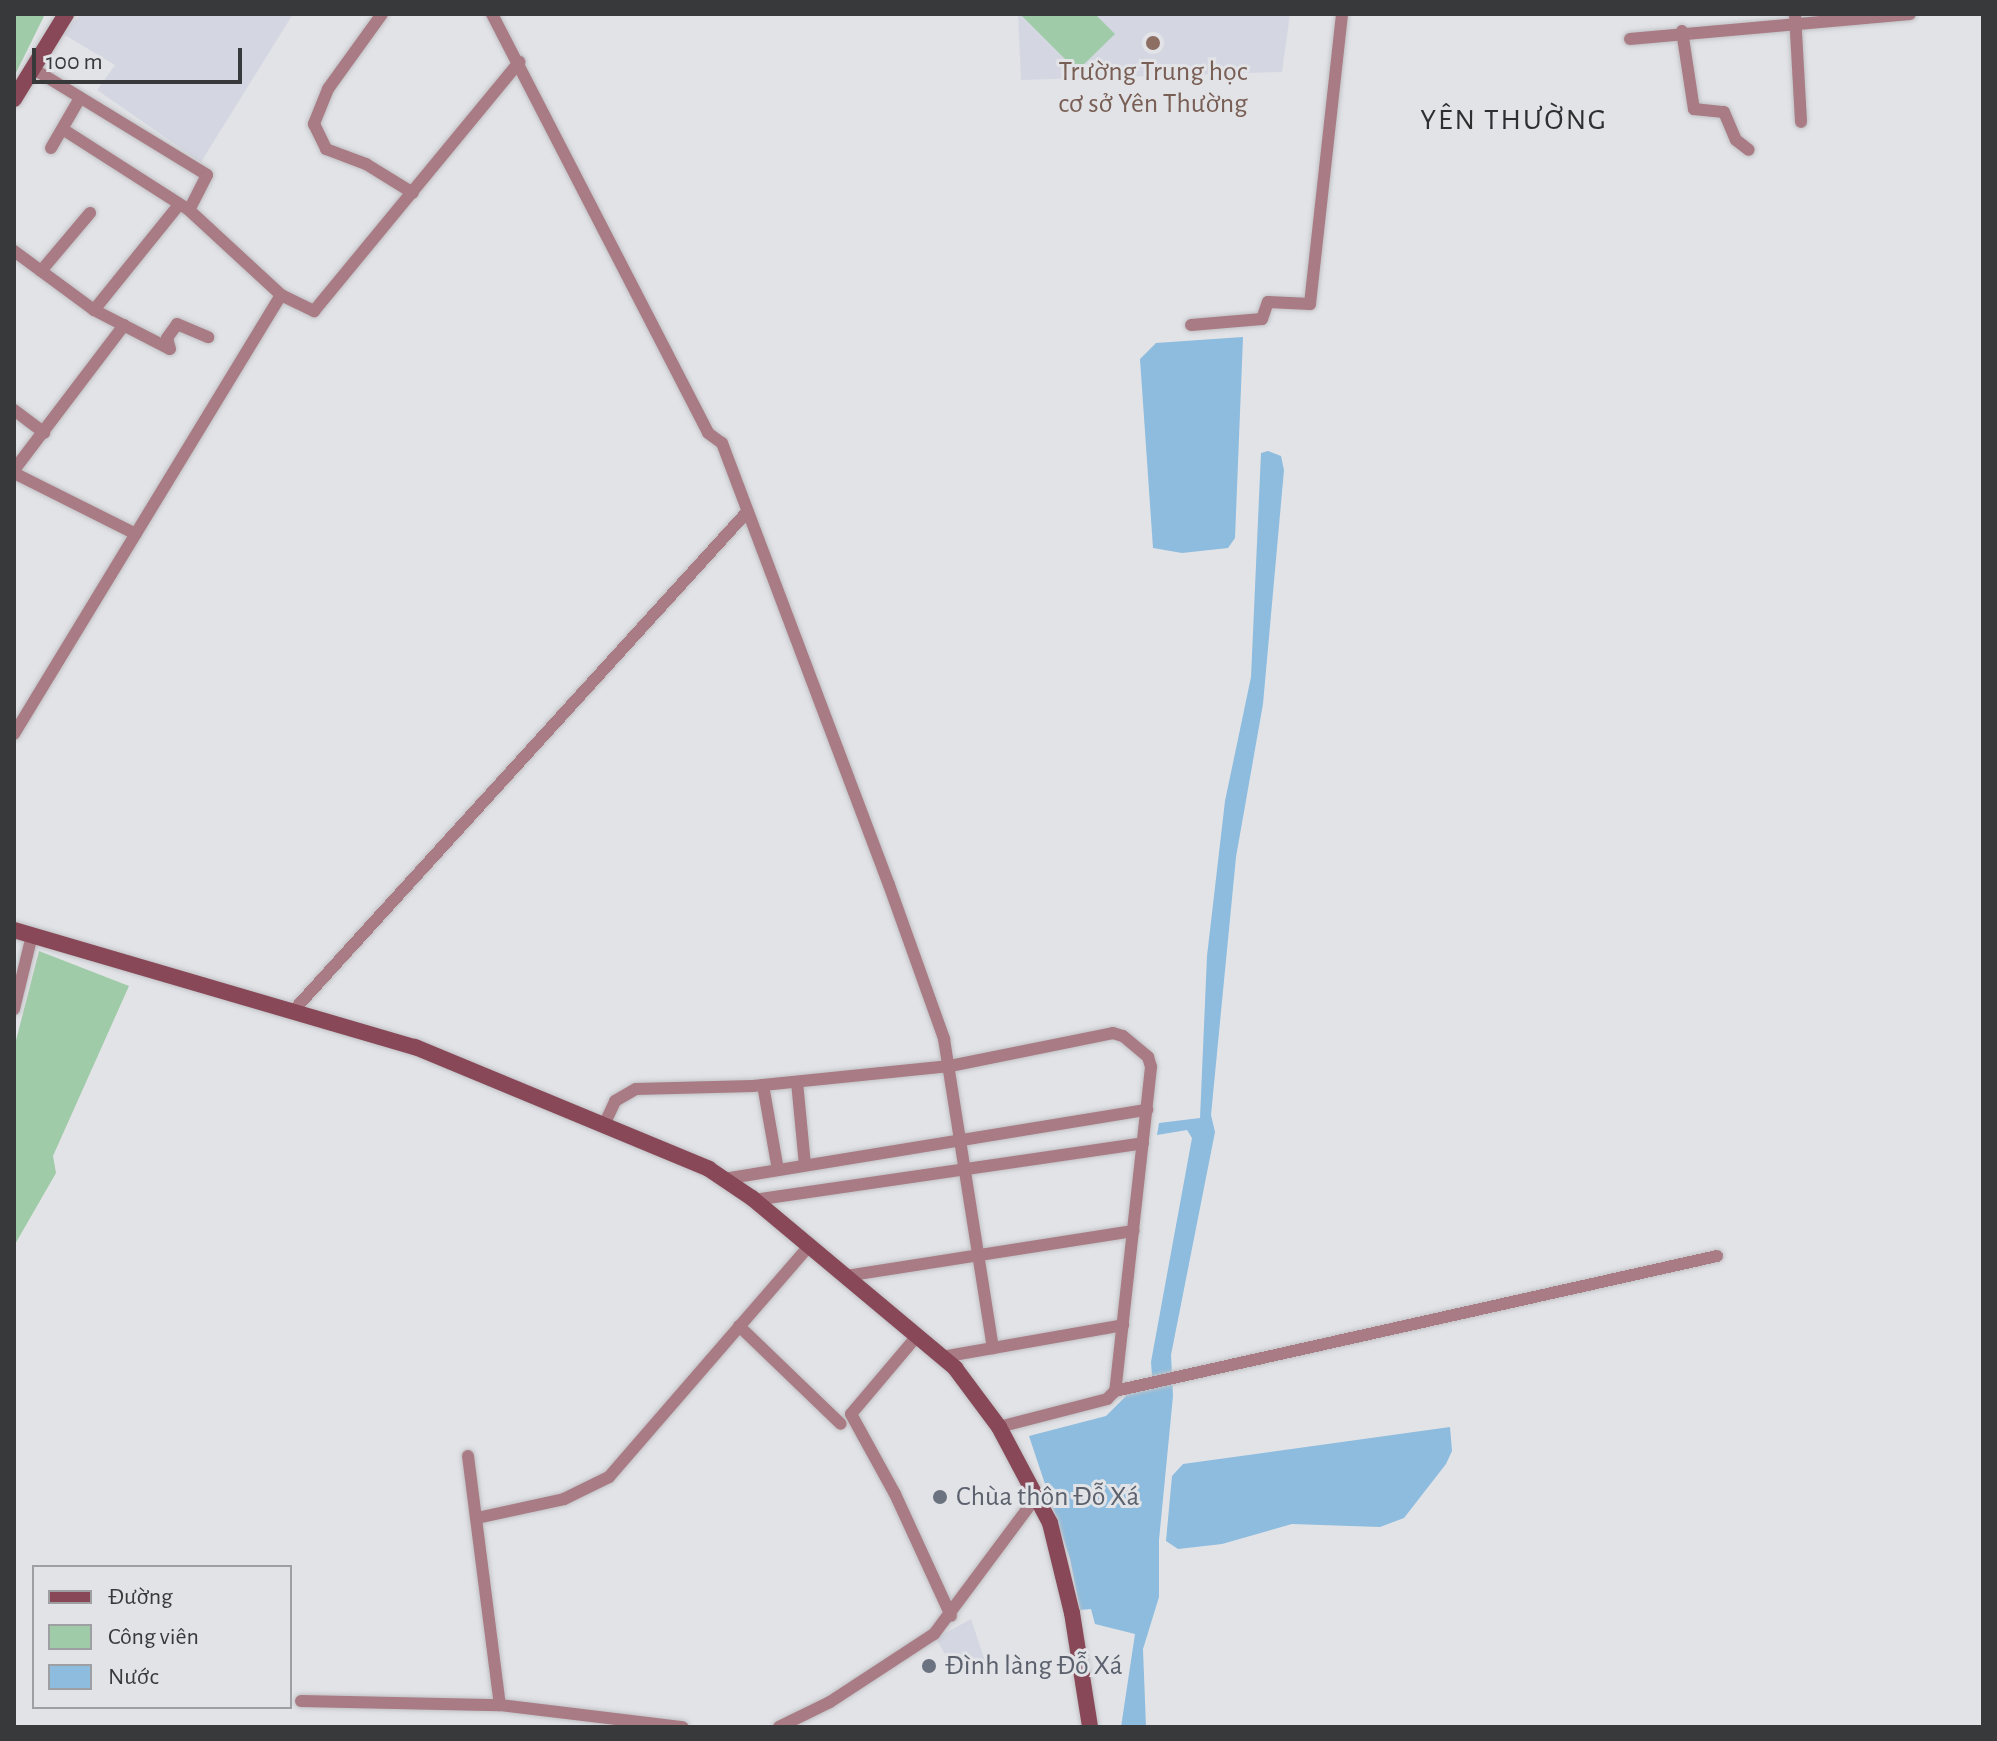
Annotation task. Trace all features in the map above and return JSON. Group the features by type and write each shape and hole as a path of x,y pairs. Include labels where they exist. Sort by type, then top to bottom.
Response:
{"main road":[{"path":"14,99 66,14"},
{"path":"14,930 415,1047 604,1125 724,1179 754,1200 942,1357 999,1427 1050,1523 1072,1613 1090,1727"}],"street":[{"path":"382,14 328,89 314,124 326,149 366,164 413,193"},
{"path":"492,14 708,433 722,443 889,885 950,1066 993,1348"},
{"path":"1191,325 1262,319 1268,302 1310,304 1342,14"},
{"path":"1630,39 1795,20 1910,14"},
{"path":"1795,20 1801,122"},
{"path":"1682,31 1694,109 1724,112 1736,140 1749,150"},
{"path":"64,130 183,208 281,295 314,311 519,62"},
{"path":"32,68 207,175 183,208 94,310"},
{"path":"51,148 80,98"},
{"path":"41,271 90,213"},
{"path":"14,270 18,254 94,310 170,349 167,338 177,324 208,337"},
{"path":"14,734 281,295"},
{"path":"124,325 14,472 136,534"},
{"path":"14,410 44,433"},
{"path":"293,1011 747,512"},
{"path":"14,1009 32,935"},
{"path":"604,1125 615,1101 636,1089 763,1085 950,1066 1113,1033 1148,1057 1147,1110 1115,1391"},
{"path":"797,1082 805,1165"},
{"path":"763,1085 778,1170"},
{"path":"724,1179 1147,1110"},
{"path":"754,1200 1143,1143"},
{"path":"846,1276 1133,1231"},
{"path":"477,1518 564,1499 609,1477 809,1246"},
{"path":"999,1427 1107,1399 1115,1391 1717,1256"},
{"path":"942,1357 1123,1325"},
{"path":"739,1326 841,1424"},
{"path":"917,1336 851,1414 895,1494 951,1616"},
{"path":"468,1456 500,1705"},
{"path":"779,1727 830,1702 934,1634 951,1616 1037,1496"},
{"path":"301,1701 500,1705 683,1727"}],"shaded area":[{"path":"81,14 293,14 201,162 97,90 115,65 63,34"},
{"name":"Trường Trung học cơ sở Yên Thường","path":"1018,14 1290,14 1282,72 1021,80"},
{"path":"971,1619 986,1664 956,1675 936,1638"}],"green space":[{"path":"14,14 45,14 14,77"},
{"path":"1095,14 1115,34 1077,71 1021,15"},
{"path":"39,951 129,986 53,1156 56,1173 14,1246 14,1048"}],"water":[{"path":"1243,337 1235,538 1228,548 1182,553 1153,548 1140,359 1156,343"},
{"path":"1268,451 1281,456 1284,470 1263,704 1236,857 1211,1115 1215,1132 1171,1355 1173,1396 1159,1540 1159,1597 1143,1649 1146,1727 1121,1727 1135,1634 1095,1624 1091,1609 1080,1610 1070,1559 1029,1436 1106,1416 1128,1394 1153,1389 1151,1362 1192,1138 1187,1130 1157,1135 1159,1123 1200,1118 1207,956 1225,801 1251,677 1261,453"},
{"path":"1450,1427 1452,1451 1446,1464 1404,1518 1380,1527 1292,1524 1222,1544 1178,1549 1166,1541 1172,1476 1183,1464"}],"place":[{"name":"Trường Trung học cơ sở Yên Thường","path":"1153,43"},
{"name":"Chùa thôn Đỗ Xá","path":"940,1497"},
{"name":"Đình làng Đỗ Xá","path":"929,1666"}],"district":[{"name":"YÊN THƯỜNG","path":"1514,120"}]}
